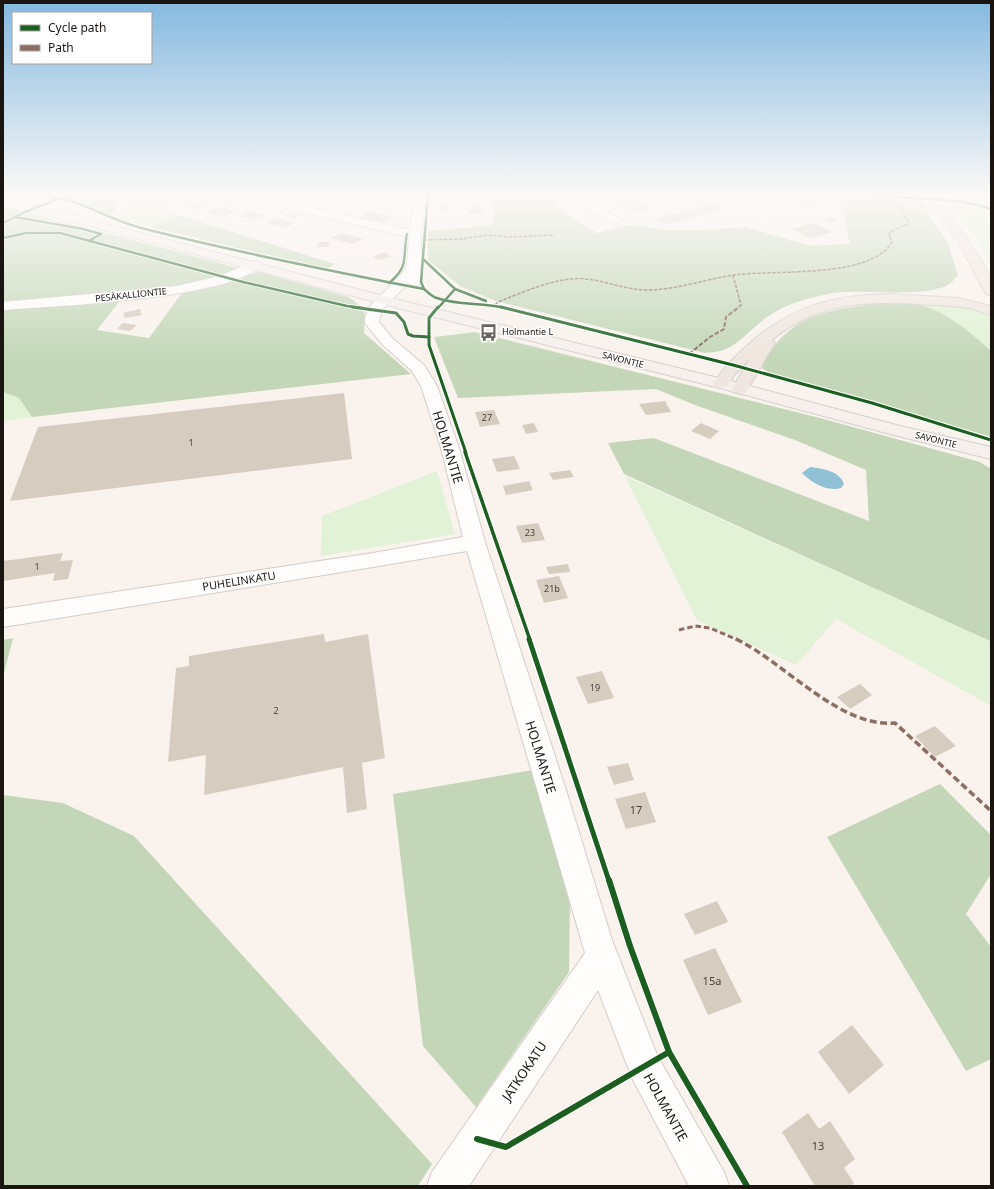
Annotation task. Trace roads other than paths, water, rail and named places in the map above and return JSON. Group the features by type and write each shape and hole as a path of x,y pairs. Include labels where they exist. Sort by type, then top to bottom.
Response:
{"highway":[{"path":"919,300 953,297 972,288 976,278 968,249"},
{"path":"969,249 991,292"},
{"path":"723,380 733,365 787,322 802,314 834,304 871,299 919,300 966,304 991,311"},
{"path":"742,386 774,332"}],"main road":[{"name":"SAVONTIE","path":"194,249 723,380 991,453"}],"street":[{"path":"395,298 414,284 414,249"},
{"name":"PESÄKALLIONTIE","path":"3,306 127,296 200,286 238,274 254,265"},
{"name":"HOLMANTIE","path":"395,298 377,321 376,327 378,332 388,342 418,368 429,386 450,448 475,542 602,956 644,1066 710,1186"},
{"name":"PUHELINKATU","path":"3,618 365,561 475,542"},
{"name":"JATKOKATU","path":"446,1186 602,956"}],"water":[{"path":"810,467 834,473 842,479 844,484 841,488 836,489 820,486 802,473"}],"place":[{"name":"Holmantie L","path":"489,332"}]}
